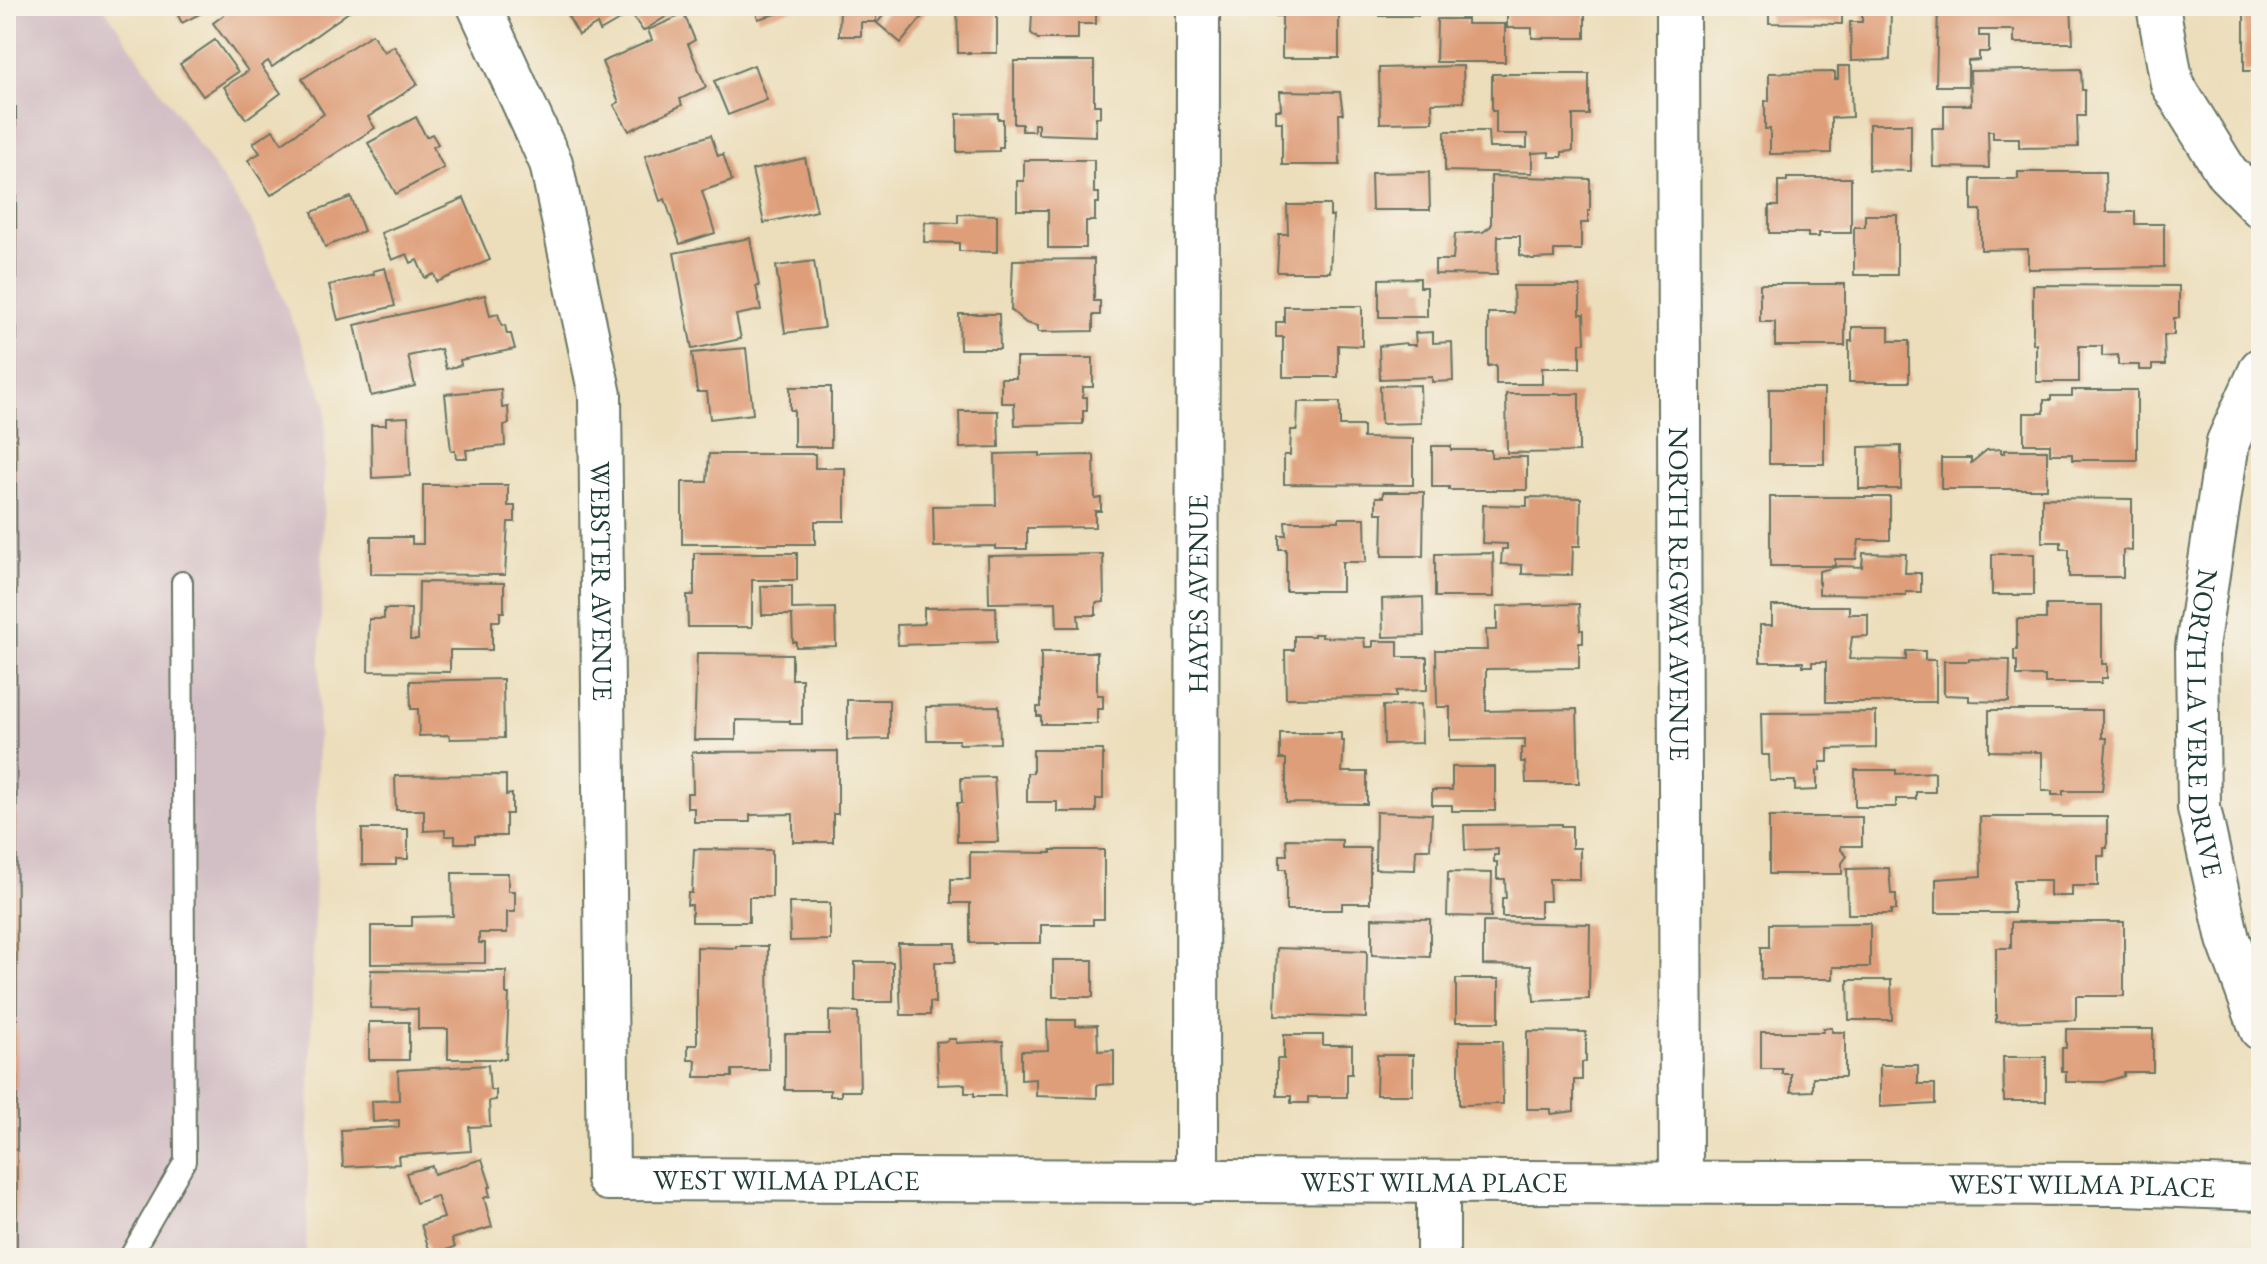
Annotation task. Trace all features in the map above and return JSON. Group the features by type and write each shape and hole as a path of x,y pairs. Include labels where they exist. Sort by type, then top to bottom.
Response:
{"street":[{"name":"WEBSTER AVENUE","path":"479,6 551,163 600,395 608,1179"},
{"name":"HAYES AVENUE","path":"1197,1182 1198,6"},
{"name":"NORTH REGWAY AVENUE","path":"1678,6 1681,1182"},
{"path":"2158,6 2172,84 2227,173 2261,207"},
{"name":"NORTH LA VERE DRIVE","path":"2261,369 2228,442 2197,647 2199,808 2228,939 2261,1029"},
{"name":"WEST WILMA PLACE","path":"608,1179 2123,1184 2261,1189"},
{"path":"1438,1182 1438,1258"}],"lane":[{"path":"129,1258 185,1161 182,582"}],"shaded area":[{"path":"6,6 103,6 251,221 326,403 306,1258 6,1258"}],"building":[{"path":"173,6 215,6 182,23"},
{"path":"236,6 357,6 272,67 268,61 261,66 281,93 246,119 224,87 248,71 213,23"},
{"path":"562,6 620,6 626,16 600,31 597,24 579,35"},
{"path":"642,6 683,6 643,31 634,18 645,11"},
{"path":"754,6 793,6 794,9 758,19"},
{"path":"840,6 876,6 876,22 861,22 861,36 839,36"},
{"path":"883,6 931,6 901,43 877,23 886,12"},
{"path":"957,6 997,6 997,53 958,53"},
{"path":"1027,6 1103,6 1103,10 1096,10 1096,24 1078,24 1078,39 1038,39 1031,33 1032,13 1027,13"},
{"path":"1276,6 1339,6 1339,58 1282,58 1282,16 1276,16"},
{"path":"1380,6 1418,6 1418,16 1380,16"},
{"path":"1507,6 1585,6 1585,38 1532,38 1532,28 1507,28"},
{"path":"1769,6 1848,6 1848,9 1842,14 1842,24 1769,23"},
{"path":"1862,6 1891,6 1890,60 1851,61 1850,22 1862,22"},
{"path":"1938,6 2071,6 2073,43 2014,43 2014,30 1979,30 1979,36 1989,36 1989,52 1979,52 1979,60 1968,61 1968,86 1936,86"},
{"path":"2240,6 2261,6 2261,71 2244,71 2244,13 2240,13"},
{"path":"684,14 695,40 688,44 706,87 680,99 682,105 629,131 614,105 619,102 602,62 652,40 648,30"},
{"path":"1437,19 1467,19 1467,24 1505,24 1505,62 1436,62"},
{"path":"372,34 384,52 394,46 418,84 368,117 375,128 271,195 248,160 260,153 253,143 273,130 282,143 324,114 302,79"},
{"path":"215,40 238,72 203,96 180,64"},
{"path":"1014,61 1094,61 1094,105 1100,105 1100,117 1096,117 1096,136 1038,134 1038,124 1034,124 1034,131 1022,131 1022,124 1014,124"},
{"path":"754,65 767,100 728,115 714,81"},
{"path":"1463,66 1464,102 1432,103 1433,122 1380,123 1379,68"},
{"path":"1838,66 1850,66 1852,117 1831,118 1831,153 1770,154 1770,129 1765,129 1769,73 1835,72 1835,79 1838,79"},
{"path":"2081,69 2085,116 2077,116 2078,147 2019,148 2019,138 1993,138 1993,131 1988,131 1989,168 1933,167 1932,128 1944,128 1944,105 1971,105 1970,71"},
{"path":"1492,74 1589,74 1589,115 1573,115 1573,151 1562,152 1562,157 1549,157 1549,152 1532,153 1532,173 1445,171 1445,131 1488,131 1489,148 1527,148 1527,134 1496,134 1496,111 1492,111"},
{"path":"1280,91 1340,92 1343,114 1339,114 1340,165 1282,165 1282,122 1276,122 1276,110 1281,110"},
{"path":"16,107 17,1258 6,1258 6,108"},
{"path":"998,113 998,119 1003,119 1003,147 999,147 999,151 957,152 957,114"},
{"path":"416,117 426,137 432,134 438,144 433,147 444,168 396,194 368,143"},
{"path":"1869,124 1911,124 1911,171 1869,170"},
{"path":"711,135 718,156 723,154 732,181 702,191 715,233 680,244 665,199 660,201 645,156"},
{"path":"805,158 817,211 764,223 752,170"},
{"path":"1024,160 1094,160 1094,193 1099,193 1099,203 1095,203 1095,221 1086,221 1086,248 1048,248 1048,210 1017,210 1017,181 1024,181"},
{"path":"1429,172 1430,210 1372,210 1371,173"},
{"path":"2018,172 2105,172 2106,212 2135,212 2135,224 2164,224 2164,267 2028,269 2028,249 1981,250 1981,210 1972,210 1972,179 2018,179"},
{"path":"1491,176 1590,179 1590,211 1588,223 1581,223 1581,250 1554,250 1554,258 1532,259 1520,255 1520,236 1498,236 1497,275 1435,274 1435,260 1453,260 1455,234 1483,232 1491,226"},
{"path":"1787,178 1851,178 1851,233 1819,233 1819,237 1808,237 1808,233 1769,233 1769,206 1778,206 1778,181 1787,181"},
{"path":"351,197 364,231 325,247 312,212"},
{"path":"464,198 490,260 437,282 434,274 425,278 417,260 411,263 407,254 392,260 381,233"},
{"path":"1287,205 1330,205 1330,216 1333,216 1330,272 1277,272 1279,234 1288,234"},
{"path":"958,214 997,215 997,252 959,251 959,243 924,242 925,222 958,223"},
{"path":"1865,215 1897,215 1897,275 1854,275 1854,227 1865,227"},
{"path":"750,238 761,310 736,315 741,339 692,349 674,253"},
{"path":"1094,259 1094,301 1100,301 1100,315 1093,315 1093,331 1038,332 1038,326 1026,323 1011,310 1013,260"},
{"path":"814,261 824,328 785,333 776,266"},
{"path":"385,268 395,306 338,320 329,285 374,274 373,271"},
{"path":"1420,278 1420,287 1427,287 1427,317 1379,317 1379,279"},
{"path":"1760,284 1845,284 1845,346 1775,346 1775,322 1760,322"},
{"path":"2033,285 2179,286 2179,318 2174,318 2174,335 2164,335 2165,365 2152,365 2152,370 2139,370 2139,365 2118,365 2118,355 2102,356 2102,346 2079,346 2079,382 2036,382"},
{"path":"1513,286 1580,286 1580,314 1584,314 1585,343 1580,343 1580,368 1542,368 1542,384 1496,384 1496,365 1488,366 1488,313 1514,313"},
{"path":"485,295 490,316 498,314 507,334 511,334 515,349 460,360 461,365 446,369 441,349 408,356 415,386 371,396 355,325"},
{"path":"1284,306 1362,306 1362,346 1338,345 1338,377 1283,377 1283,337 1276,337 1276,322 1284,322"},
{"path":"959,314 999,314 1000,349 960,349"},
{"path":"1852,327 1889,327 1889,341 1909,341 1909,382 1849,382"},
{"path":"1433,332 1433,343 1452,342 1453,381 1432,382 1432,377 1380,379 1379,346 1416,345 1415,333"},
{"path":"746,348 753,414 710,419 707,392 697,392 692,353"},
{"path":"1016,358 1093,358 1093,387 1083,387 1087,411 1083,411 1083,424 1015,425 1014,403 1001,403 1001,378 1016,378"},
{"path":"1420,385 1421,423 1381,424 1380,386"},
{"path":"790,387 831,387 831,447 794,447 794,410 790,410"},
{"path":"501,389 502,408 508,407 509,424 504,425 505,446 466,450 467,458 456,458 455,451 451,451 445,394"},
{"path":"1769,389 1824,389 1824,464 1769,464"},
{"path":"2072,390 2137,390 2137,460 2072,460 2072,454 2050,454 2050,444 2024,444 2024,413 2044,413 2044,400 2051,400 2051,396 2072,396"},
{"path":"1506,394 1579,394 1579,452 1507,453"},
{"path":"1298,402 1340,402 1340,426 1363,426 1363,438 1413,439 1413,485 1284,484 1284,455 1290,455 1291,430 1297,430"},
{"path":"959,411 998,411 999,447 960,448"},
{"path":"408,417 410,476 372,478 371,425 386,425 386,418"},
{"path":"1432,446 1451,446 1451,450 1491,450 1491,457 1527,457 1527,490 1449,490 1449,487 1432,487"},
{"path":"1901,446 1901,489 1859,489 1859,447"},
{"path":"2001,449 2001,453 2004,450 2047,450 2047,489 1941,489 1941,458 1971,458 1971,463 1987,450"},
{"path":"1040,453 1040,456 1094,455 1095,499 1101,498 1101,511 1095,511 1095,527 1027,528 1027,549 934,547 933,506 996,505 995,454"},
{"path":"709,454 815,454 815,468 845,468 845,521 815,521 815,544 682,544 682,482 707,482"},
{"path":"423,485 508,485 508,506 515,506 515,522 508,522 505,575 371,574 371,537 412,537 412,544 423,544"},
{"path":"1383,492 1424,492 1423,556 1382,556 1383,513 1376,513 1376,497 1383,497"},
{"path":"1527,497 1581,498 1580,546 1573,546 1572,575 1522,574 1522,565 1501,564 1502,549 1507,549 1507,544 1482,543 1483,505 1527,506"},
{"path":"1770,497 1890,497 1890,540 1859,540 1856,559 1835,559 1835,566 1770,566"},
{"path":"2042,498 2132,499 2132,551 2123,550 2123,577 2069,577 2069,549 2061,549 2061,542 2042,542"},
{"path":"1339,518 1365,518 1366,562 1342,562 1342,591 1286,591 1286,549 1279,549 1279,535 1286,535 1285,521 1339,521"},
{"path":"694,553 797,553 797,580 752,580 752,627 688,627 687,595 694,595"},
{"path":"1493,553 1494,597 1435,597 1435,554"},
{"path":"1863,553 1906,554 1905,573 1921,573 1921,592 1906,592 1906,595 1819,594 1819,571 1840,566 1862,567"},
{"path":"1103,554 1104,602 1096,603 1096,615 1078,615 1079,627 1057,627 1056,602 989,603 988,556"},
{"path":"1992,554 2034,554 2034,595 1992,595"},
{"path":"419,582 504,583 504,612 500,612 500,621 492,621 492,650 450,650 450,672 368,671 369,619 384,619 384,609 411,609 410,640 418,640"},
{"path":"761,586 792,586 792,609 835,608 836,646 796,647 792,615 762,615"},
{"path":"1423,597 1424,636 1383,637 1382,599"},
{"path":"1579,604 1583,643 1579,643 1579,668 1486,669 1486,711 1577,709 1579,783 1526,783 1525,762 1521,762 1525,739 1450,740 1450,707 1437,707 1436,650 1487,650 1486,630 1497,630 1497,606"},
{"path":"2046,605 2102,605 2102,664 2107,664 2107,678 2101,678 2101,683 2045,683 2045,676 2017,676 2014,650 2017,650 2017,619 2046,619"},
{"path":"1772,606 1849,606 1849,614 1868,614 1868,636 1852,637 1849,659 1906,660 1906,651 1925,651 1925,660 1936,660 1936,702 1826,702 1826,662 1803,666 1803,662 1760,662 1760,625 1772,625"},
{"path":"996,607 997,642 898,645 897,625 924,624 924,608"},
{"path":"1314,634 1364,638 1365,647 1373,647 1373,641 1398,641 1398,657 1427,657 1427,690 1396,691 1396,697 1286,698 1285,650 1294,650 1294,636"},
{"path":"1041,652 1097,652 1097,695 1103,695 1103,709 1097,709 1097,724 1041,724 1037,707 1041,707"},
{"path":"697,653 792,654 792,679 802,679 802,724 736,720 736,740 694,740"},
{"path":"2010,660 2009,702 1969,701 1969,696 1944,695 1944,661"},
{"path":"503,679 504,738 419,736 418,709 411,709 410,681"},
{"path":"847,700 889,700 889,739 847,740"},
{"path":"1421,704 1422,743 1384,744 1383,706"},
{"path":"999,706 1000,743 959,744 959,740 927,740 926,707"},
{"path":"1989,710 2102,710 2102,738 2107,738 2102,791 2063,791 2063,795 2052,795 2052,791 2042,791 2042,752 1989,751"},
{"path":"1876,712 1876,748 1828,749 1828,762 1820,762 1820,770 1817,771 1817,790 1795,791 1795,781 1770,781 1769,755 1762,755 1761,713"},
{"path":"1280,733 1341,733 1341,741 1344,741 1342,772 1367,772 1367,804 1286,803 1286,759 1280,759"},
{"path":"1033,750 1103,750 1103,799 1096,799 1096,812 1057,812 1057,802 1027,802 1027,773 1033,773"},
{"path":"838,751 838,814 833,814 833,842 793,842 793,814 750,815 750,822 694,822 694,808 687,808 687,793 693,793 692,752"},
{"path":"1452,767 1495,767 1495,811 1452,811 1452,805 1432,805 1432,790 1452,790"},
{"path":"1855,770 1896,770 1896,774 1935,772 1935,792 1916,792 1916,799 1896,799 1896,807 1855,807"},
{"path":"506,775 506,795 512,794 512,814 506,814 506,836 475,836 475,843 455,843 455,836 445,836 445,830 424,831 424,810 396,810 395,776"},
{"path":"994,777 998,842 957,842 957,803 962,803 961,778"},
{"path":"1376,812 1432,814 1430,849 1416,849 1415,870 1375,869"},
{"path":"1769,817 1862,817 1862,846 1841,846 1847,856 1842,863 1842,874 1769,874"},
{"path":"1980,817 2107,817 2107,848 2104,848 2104,856 2098,856 2098,886 2072,886 2072,896 2050,896 2050,880 2014,880 2014,913 1936,913 1936,879 1981,876"},
{"path":"1464,825 1572,826 1572,848 1580,848 1580,879 1549,879 1550,901 1540,901 1540,917 1502,917 1502,898 1506,898 1505,879 1497,879 1494,855 1498,855 1498,849 1465,850"},
{"path":"362,829 408,829 408,859 396,859 396,865 362,865"},
{"path":"1286,839 1342,840 1342,848 1370,848 1370,903 1342,903 1342,910 1286,910 1286,869 1280,869 1280,855 1287,855"},
{"path":"694,849 772,850 772,897 749,897 749,922 692,922 692,905 687,905 688,893 692,893"},
{"path":"1051,850 1104,850 1104,919 1093,919 1093,925 1041,925 1041,943 970,943 970,903 951,903 951,879 970,879 970,852 1051,853"},
{"path":"1889,868 1891,894 1896,894 1896,910 1891,910 1891,914 1848,914 1847,869"},
{"path":"1448,872 1492,873 1491,917 1447,916"},
{"path":"452,873 508,873 508,891 515,891 515,912 507,912 507,933 479,933 479,943 485,943 485,963 371,964 371,926 412,926 412,917 453,916"},
{"path":"789,903 830,903 830,940 790,941"},
{"path":"1372,918 1430,919 1430,957 1372,955"},
{"path":"1483,922 1590,924 1589,999 1534,1001 1531,966 1483,965"},
{"path":"2011,922 2124,922 2124,996 2076,996 2076,1020 1996,1022 1996,948 2011,948"},
{"path":"1870,923 1870,967 1833,967 1833,979 1761,979 1761,947 1769,947 1769,924"},
{"path":"898,943 955,943 955,962 935,962 935,1003 930,1002 930,1015 901,1015"},
{"path":"768,946 769,1070 732,1070 732,1077 695,1077 696,1060 688,1060 688,1045 697,1045 697,947"},
{"path":"1277,948 1367,951 1366,1018 1275,1015"},
{"path":"1053,960 1093,960 1093,997 1053,997"},
{"path":"855,962 893,962 893,1002 855,1002"},
{"path":"371,970 506,971 506,994 509,994 506,1059 448,1059 448,1029 418,1029 418,1009 370,1008"},
{"path":"1456,979 1499,979 1499,1022 1456,1022"},
{"path":"1848,980 1891,980 1892,1020 1849,1020"},
{"path":"829,1011 858,1012 860,1091 841,1091 841,1096 830,1096 830,1090 785,1090 785,1034 829,1034"},
{"path":"1047,1020 1076,1020 1076,1026 1097,1025 1098,1051 1114,1050 1114,1084 1097,1085 1097,1098 1036,1096 1036,1079 1021,1080 1021,1051 1048,1050"},
{"path":"369,1022 409,1022 409,1060 369,1060"},
{"path":"1823,1028 1845,1032 1845,1077 1813,1077 1813,1091 1791,1092 1791,1074 1782,1074 1782,1069 1761,1069 1761,1032 1823,1032"},
{"path":"2066,1029 2153,1029 2153,1072 2124,1072 2124,1076 2104,1082 2066,1082 2066,1071 2062,1071 2062,1048 2066,1048"},
{"path":"1527,1031 1586,1032 1586,1062 1582,1062 1582,1080 1574,1080 1574,1111 1551,1114 1551,1109 1527,1109"},
{"path":"1284,1035 1323,1035 1323,1045 1352,1045 1352,1074 1347,1074 1347,1097 1308,1097 1308,1103 1291,1103 1291,1096 1277,1096 1277,1059 1284,1059"},
{"path":"956,1039 956,1043 1003,1041 1005,1096 974,1096 974,1093 965,1093 965,1084 938,1085 936,1042"},
{"path":"1459,1041 1502,1041 1503,1104 1459,1105"},
{"path":"1377,1055 1413,1055 1413,1095 1376,1095"},
{"path":"2003,1057 2046,1057 2046,1101 2004,1101"},
{"path":"488,1065 490,1090 496,1090 496,1100 489,1101 490,1126 469,1127 471,1151 398,1156 399,1164 343,1167 341,1130 399,1127 399,1120 373,1122 372,1101 399,1100 398,1070"},
{"path":"1880,1065 1918,1065 1918,1084 1935,1084 1935,1104 1880,1107"},
{"path":"482,1159 491,1187 488,1187 490,1196 484,1198 492,1227 452,1239 455,1247 431,1255 421,1225 444,1218 437,1196 416,1203 406,1173 432,1166 434,1174"}]}
